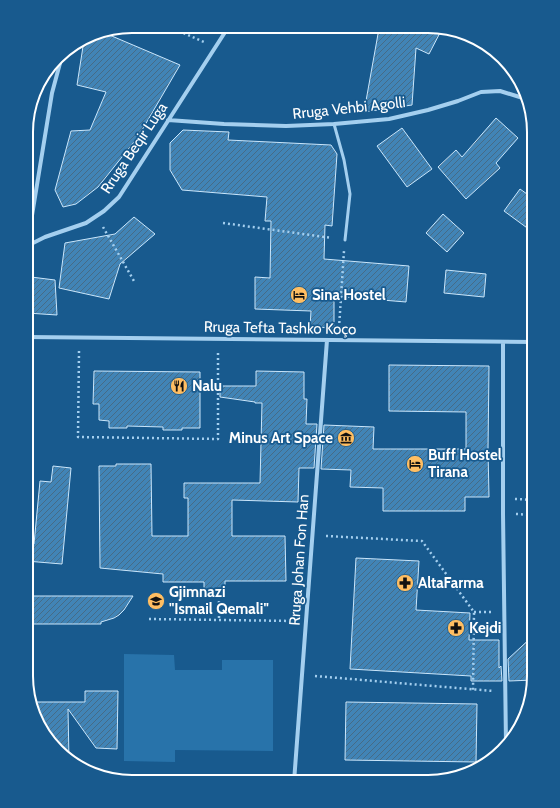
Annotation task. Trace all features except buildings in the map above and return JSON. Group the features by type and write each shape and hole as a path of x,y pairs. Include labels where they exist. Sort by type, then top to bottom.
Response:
{"street":[{"name":"Rruga Beqir Luga","path":"33,243 45,237 86,223 104,211 119,197 225,33"},
{"path":"33,210 52,94 59,66"},
{"name":"Rruga Vehbi Agolli","path":"168,120 286,126 334,124 389,119 428,110 481,92 500,91 521,97"},
{"name":"Rruga Tefta Tashko Koço","path":"33,337 527,342"},
{"name":"Rruga Johan Fon Han","path":"295,775 327,340"},
{"path":"503,342 503,514 506,736"}],"lane":[{"path":"334,124 344,160 350,194 345,240"}],"path":[{"path":"183,33 216,48"},
{"path":"97,216 134,281"},
{"path":"223,223 345,240 338,341"},
{"path":"78,366 78,437 218,439 218,339"},
{"path":"503,499 527,500"},
{"path":"503,514 527,515"},
{"path":"313,535 422,541 474,612 473,690"},
{"path":"219,596 219,620"},
{"path":"149,620 306,620"},
{"path":"302,675 506,693"}],"shaded area":[{"path":"124,654 174,655 175,670 222,670 222,660 273,660 273,751 175,750 175,762 124,761"}],"place":[{"name":"Sina Hostel","path":"299,295"},
{"name":"Nalu","path":"179,386"},
{"name":"Minus Art Space","path":"346,438"},
{"name":"Buff Hostel Tirana","path":"415,464"},
{"name":"AltaFarma","path":"405,583"},
{"name":"Gjimnazi \"Ismail Qemali\"","path":"156,601"},
{"name":"Kejdi","path":"456,628"}]}
